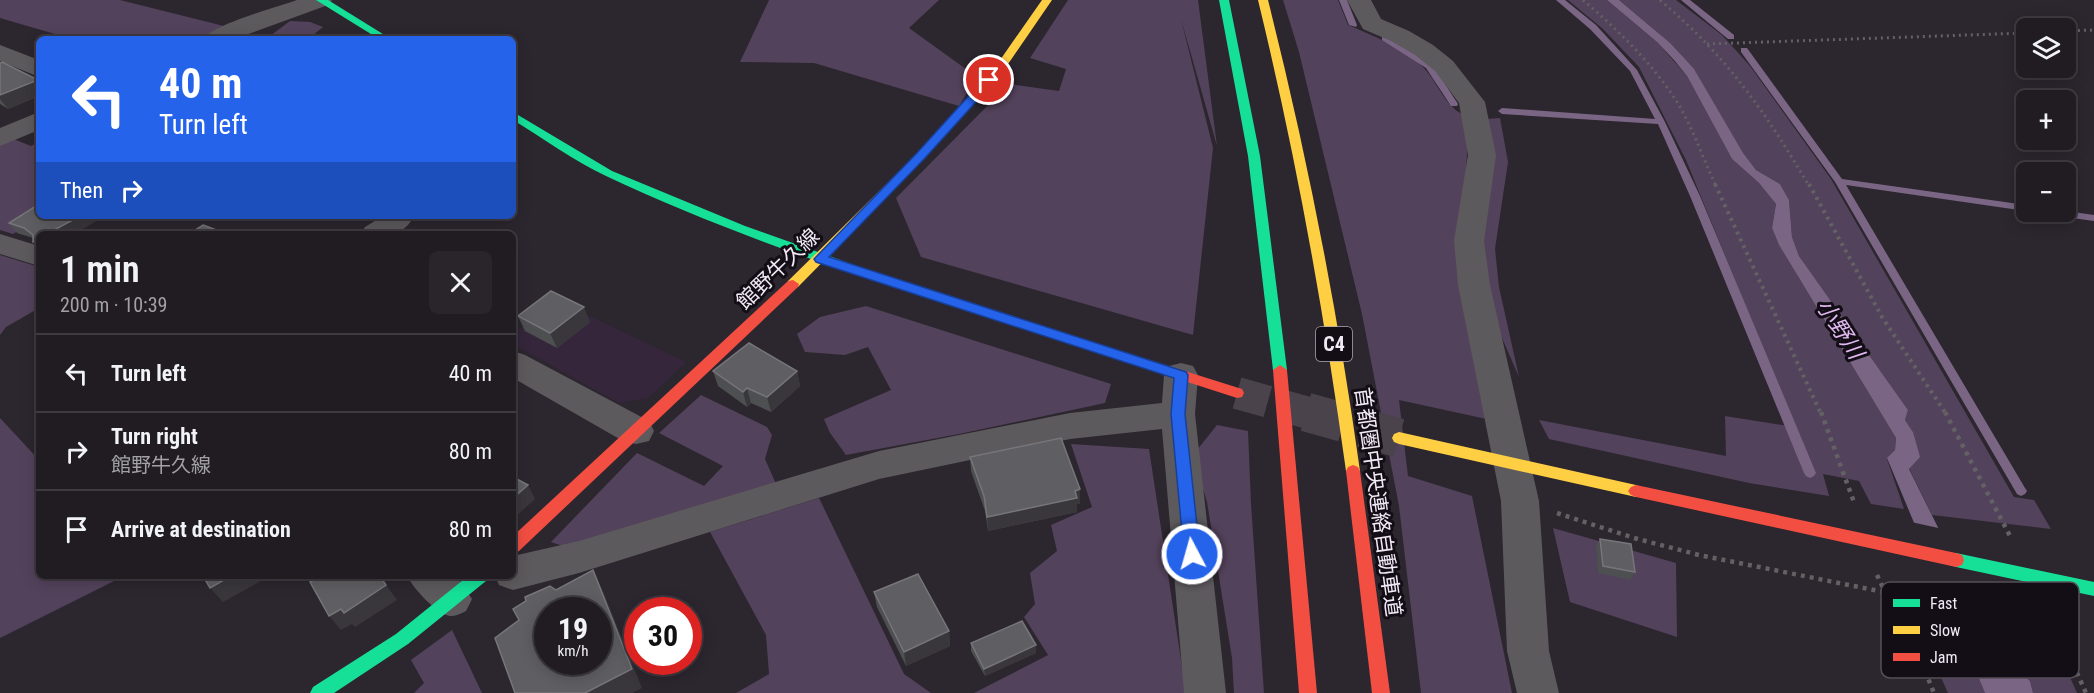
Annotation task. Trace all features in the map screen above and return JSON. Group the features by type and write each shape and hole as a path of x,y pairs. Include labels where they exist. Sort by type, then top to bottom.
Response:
{"main road":[{"path":"321,0 381,36"},
{"name":"館野牛久線","path":"516,543 820,259 921,156 1002,65 1047,0"},
{"path":"1224,0 1257,175 1280,359 1298,549 1308,693"},
{"name":"首都圏中央連絡自動車道","path":"1263,0 1295,132 1319,250 1362,533 1381,693"},
{"path":"516,117 617,177 820,259 1237,393"},
{"path":"1399,438 1514,465 2062,582"},
{"path":"319,693 402,639 467,582"},
{"path":"2079,586 2094,589"}],"street":[{"path":"222,36 246,25 321,0"},
{"path":"1359,0 1371,24 1400,36 1424,50 1444,66 1472,102 1482,155 1469,241 1474,285 1514,465 1520,502 1528,651 1538,693"},
{"path":"0,52 33,66"},
{"path":"0,75 33,66"},
{"path":"0,138 36,121"},
{"path":"0,244 36,255"},
{"path":"516,365 636,431"},
{"path":"1181,375 1178,414 1205,693"},
{"path":"516,572 579,557 879,465 1070,426 1178,414"}],"path":[{"path":"1583,0 1636,51 1662,80 1678,104 1818,405 1841,463 1873,566 1881,583"},
{"path":"1660,0 1707,44 1747,91 1809,182 1883,317 1955,430 2034,582"},
{"path":"2076,31 2094,30"},
{"path":"1707,44 2016,33"},
{"path":"1520,502 1634,538 1699,555 1881,591"},
{"path":"2079,675 2086,693"},
{"path":"1928,678 1934,693"}],"shaded area":[{"path":"0,0 120,0 228,27 208,36 62,36 0,18"},
{"path":"769,0 939,0 909,28 977,77 959,106 814,63 740,62"},
{"path":"1068,0 1198,0 1217,146 1181,19 1213,148 1193,335 921,257 896,198 1009,84 1059,91 1066,69 1030,58"},
{"path":"1283,0 1338,0 1348,25 1386,42 1413,58 1427,71 1455,110 1462,114 1468,136 1465,191 1491,420 1399,400 1408,476 1472,496 1512,693 1421,693 1399,506 1362,314 1299,52"},
{"path":"1568,0 1607,0 1657,42 1687,76 1732,159 1759,183 1776,204 1772,228 1779,245 1896,438 1895,450 1887,459 1904,509 1871,504 1859,481 1823,474 1829,496 1749,483 1549,439 1539,420 1726,456 1725,416 1795,427 1686,160 1639,67 1603,29"},
{"path":"1619,0 1676,0 1722,35 1750,66 1831,179 2014,497 2034,500 2051,529 1932,515 1909,468 1913,432 1905,420 1908,410 1799,256 1792,237 1789,200 1780,184 1756,170 1742,153 1686,60"},
{"path":"290,21 310,22 323,27 312,36 270,36"},
{"path":"1500,118 1508,162 1495,249 1499,287 1519,377 1489,308 1477,242 1486,119"},
{"path":"11,138 31,146 36,144 36,219 13,234 0,230 0,143"},
{"path":"0,255 36,266 36,310 6,327 0,335"},
{"path":"556,300 686,362 648,398 619,403 516,346 516,332"},
{"path":"866,306 1111,384 1105,403 846,455 830,433 824,419 891,390 868,347 845,355 805,352 797,334 820,317"},
{"path":"701,395 767,427 772,435 765,459 776,484 578,551 551,542 637,453 704,486 723,466 659,433"},
{"path":"0,418 36,457 36,579 118,579 0,638"},
{"path":"1217,425 1248,431 1264,693 1234,693 1232,658 1207,502 1193,455"},
{"path":"1071,444 1149,449 1186,693 974,693 1048,655 1024,617 1035,604 1030,573 1057,551 1051,525 1092,507"},
{"path":"819,498 904,674 931,693 736,693 769,674 766,635 710,532"},
{"path":"1553,528 1676,563 1677,637 1570,602"},
{"path":"452,630 482,693 414,693 424,683 411,660"},
{"path":"1941,678 1979,678 1985,693 1948,693"},
{"path":"2027,678 2070,678 2077,693 2033,693"}],"water":[{"name":"小野川","path":"1607,0 1619,0 1670,43 1694,69 1743,153 1756,170 1780,184 1789,200 1792,237 1799,256 1908,410 1905,420 1913,432 1920,457 1909,469 1965,582 1939,582 1887,458 1895,450 1896,438 1779,245 1772,228 1776,204 1759,183 1732,159 1687,76 1657,42"},
{"path":"1979,678 2027,678 2033,693 1985,693"}],"pier":[{"path":"1911,522 1943,529 1969,582 1935,582"}],"building":[{"path":"2,62 36,81 0,95 0,63"},
{"path":"36,206 36,219 74,219 52,231 36,231 36,240 33,242 33,235 24,228 9,223"},
{"path":"203,225 219,231 194,231"},
{"path":"551,291 584,307 550,333 518,316"},
{"path":"749,343 797,371 767,397 747,388 743,392 713,371"},
{"path":"1061,438 1080,489 1075,491 1077,498 987,517 984,496 970,457"},
{"path":"516,479 528,485 516,495"},
{"path":"1600,539 1631,544 1635,572 1603,566"},
{"path":"593,570 604,597 534,597 534,675 612,675 612,618 624,649 624,673 585,693 515,693 495,638 519,620 513,609 526,601 525,597 550,586 556,590"},
{"path":"918,574 949,631 904,652 874,592"},
{"path":"205,579 226,579 210,588"},
{"path":"316,579 382,579 386,585 344,613 341,609 329,616 310,582"},
{"path":"1022,621 1036,645 984,669 971,643"}],"waterway":[{"path":"1343,0 1353,25"},
{"path":"1560,0 1593,27 1633,70 1661,122"},
{"path":"1685,0 1731,37"},
{"path":"1385,38 1429,66 1454,104"},
{"path":"1744,50 1839,181"},
{"path":"1502,111 1661,122"},
{"path":"1661,122 1695,196 1810,473"},
{"path":"1839,181 2016,207"},
{"path":"1839,181 2021,491"},
{"path":"2076,216 2094,218"}],"tunnel":[{"path":"1237,393 1312,414"},
{"path":"1306,412 1399,438"}],"traffic: fast":[{"path":"321,0 381,36"},
{"path":"1224,0 1254,156 1280,370"},
{"path":"516,117 608,173 741,229 886,281 981,311"},
{"path":"1956,560 2061,582"},
{"path":"319,693 402,639 476,579"},
{"path":"2079,586 2094,589"}],"traffic: slow":[{"path":"793,284 921,156 1002,65 1047,0"},
{"path":"1263,0 1304,175 1336,352 1353,471"},
{"path":"1399,438 1636,491"}],"traffic: jam":[{"path":"516,543 793,284"},
{"path":"981,311 1237,393"},
{"path":"1280,370 1308,693"},
{"path":"1353,471 1381,693"},
{"path":"1636,491 1956,560"}],"route":[{"path":"989,80 921,156 820,259 1181,375 1178,414 1192,554"}]}
